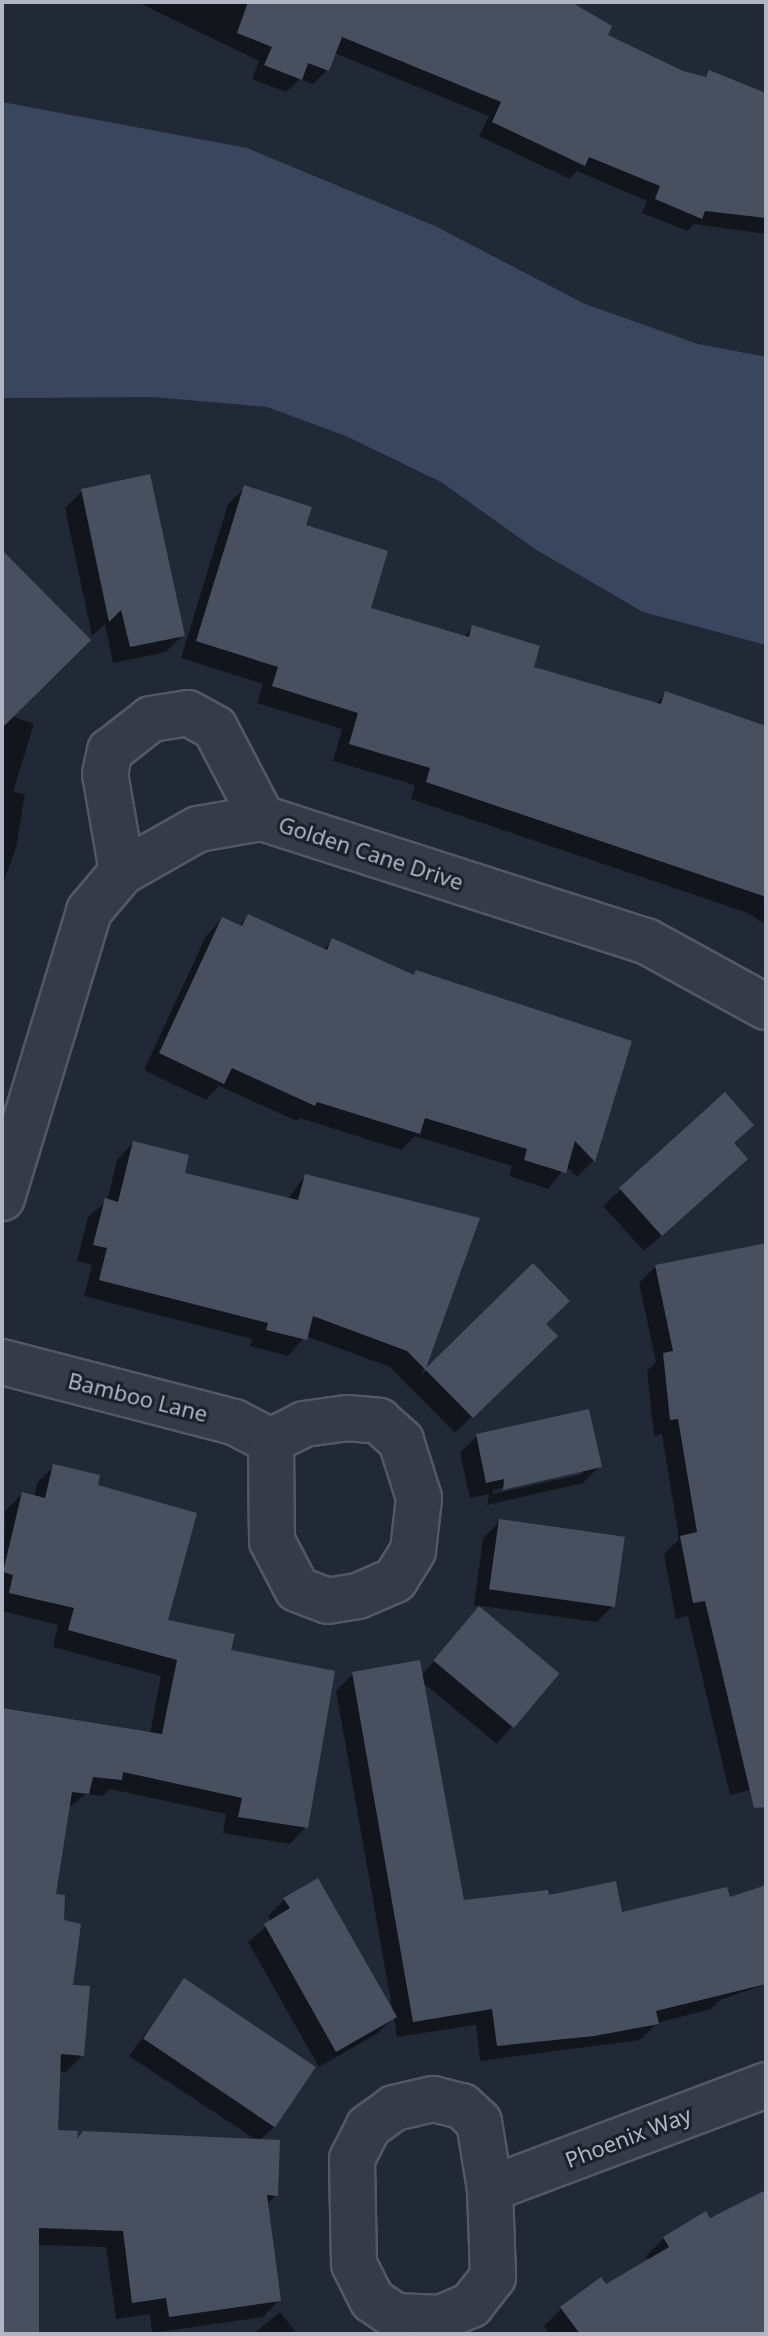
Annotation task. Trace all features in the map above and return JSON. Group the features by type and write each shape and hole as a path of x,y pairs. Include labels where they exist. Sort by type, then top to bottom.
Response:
{"street":[{"path":"122,872 105,774 110,751 151,719 188,713 215,728 262,818"},
{"name":"Golden Cane Drive","path":"2,1198 89,911 122,872 198,829 262,818 646,941 766,1007"},
{"name":"Bamboo Lane","path":"2,1362 234,1422 271,1441"},
{"name":"Phoenix Way","path":"490,2189 766,2085"},
{"path":"433,2099 462,2106 479,2122 490,2189 493,2277 471,2305 441,2318 395,2316 372,2300 354,2264 352,2159 368,2127 394,2108 433,2099"}],"water":[{"path":"2,102 247,148 435,226 585,304 698,344 766,357 766,645 643,612 535,549 441,482 346,436 267,407 153,397 2,398"}],"building":[{"path":"248,2 571,2 612,26 608,35 683,71 706,77 709,70 766,93 766,218 705,211 702,219 655,199 660,186 589,157 585,166 492,122 501,102 342,37 329,71 308,63 302,80 264,65 272,47 237,33"},
{"path":"150,474 185,636 130,647 121,610 109,622 81,489"},
{"path":"244,485 312,507 306,525 388,551 371,608 469,637 472,625 540,646 534,667 661,704 665,691 766,726 766,897 426,782 430,768 349,744 358,713 272,686 278,667 196,641"},
{"path":"2,550 91,640 2,728"},
{"path":"248,914 327,950 332,938 414,975 416,970 632,1041 595,1162 575,1141 566,1173 524,1160 527,1149 425,1118 420,1134 317,1102 315,1106 232,1068 224,1084 159,1053 222,917 242,926"},
{"path":"725,1092 754,1125 734,1143 748,1159 662,1236 619,1188"},
{"path":"133,1141 189,1155 185,1173 298,1200 305,1174 480,1218 426,1368 533,1263 570,1301 546,1324 558,1336 473,1418 407,1351 313,1316 307,1340 266,1330 268,1323 99,1280 107,1248 93,1245 105,1198 118,1202"},
{"path":"766,1243 766,1807 754,1808 705,1601 693,1603 680,1536 697,1532 678,1419 670,1420 663,1353 673,1351 655,1265"},
{"path":"589,1409 602,1467 503,1490 504,1479 486,1483 476,1434"},
{"path":"53,1464 100,1475 98,1485 197,1513 168,1620 235,1634 231,1650 335,1671 308,1828 238,1817 242,1798 123,1772 122,1780 93,1777 89,1794 72,1792 56,1894 65,1895 64,1920 81,1924 73,1985 90,1986 84,2056 61,2054 58,2130 78,2131 77,2139 83,2131 280,2140 278,2196 267,2195 281,2301 169,2317 166,2298 132,2303 123,2231 39,2228 39,2334 2,2334 2,1708 162,1734 177,1660 68,1630 74,1608 9,1593 13,1575 3,1572 22,1492 45,1498"},
{"path":"499,1519 625,1537 615,1607 489,1589"},
{"path":"479,1606 559,1673 514,1728 433,1660"},
{"path":"420,1660 464,1900 548,1890 549,1895 616,1881 622,1912 727,1887 730,1897 766,1885 766,1984 656,2011 659,2024 594,2036 497,2046 492,2009 413,2022 352,1672"},
{"path":"318,1878 397,2017 336,2052 264,1924 290,1908 283,1898"},
{"path":"184,1978 316,2067 275,2127 143,2039"},
{"path":"766,2190 766,2334 580,2334 560,2307 601,2277 606,2284 669,2247 663,2237 706,2211 710,2218"}]}
